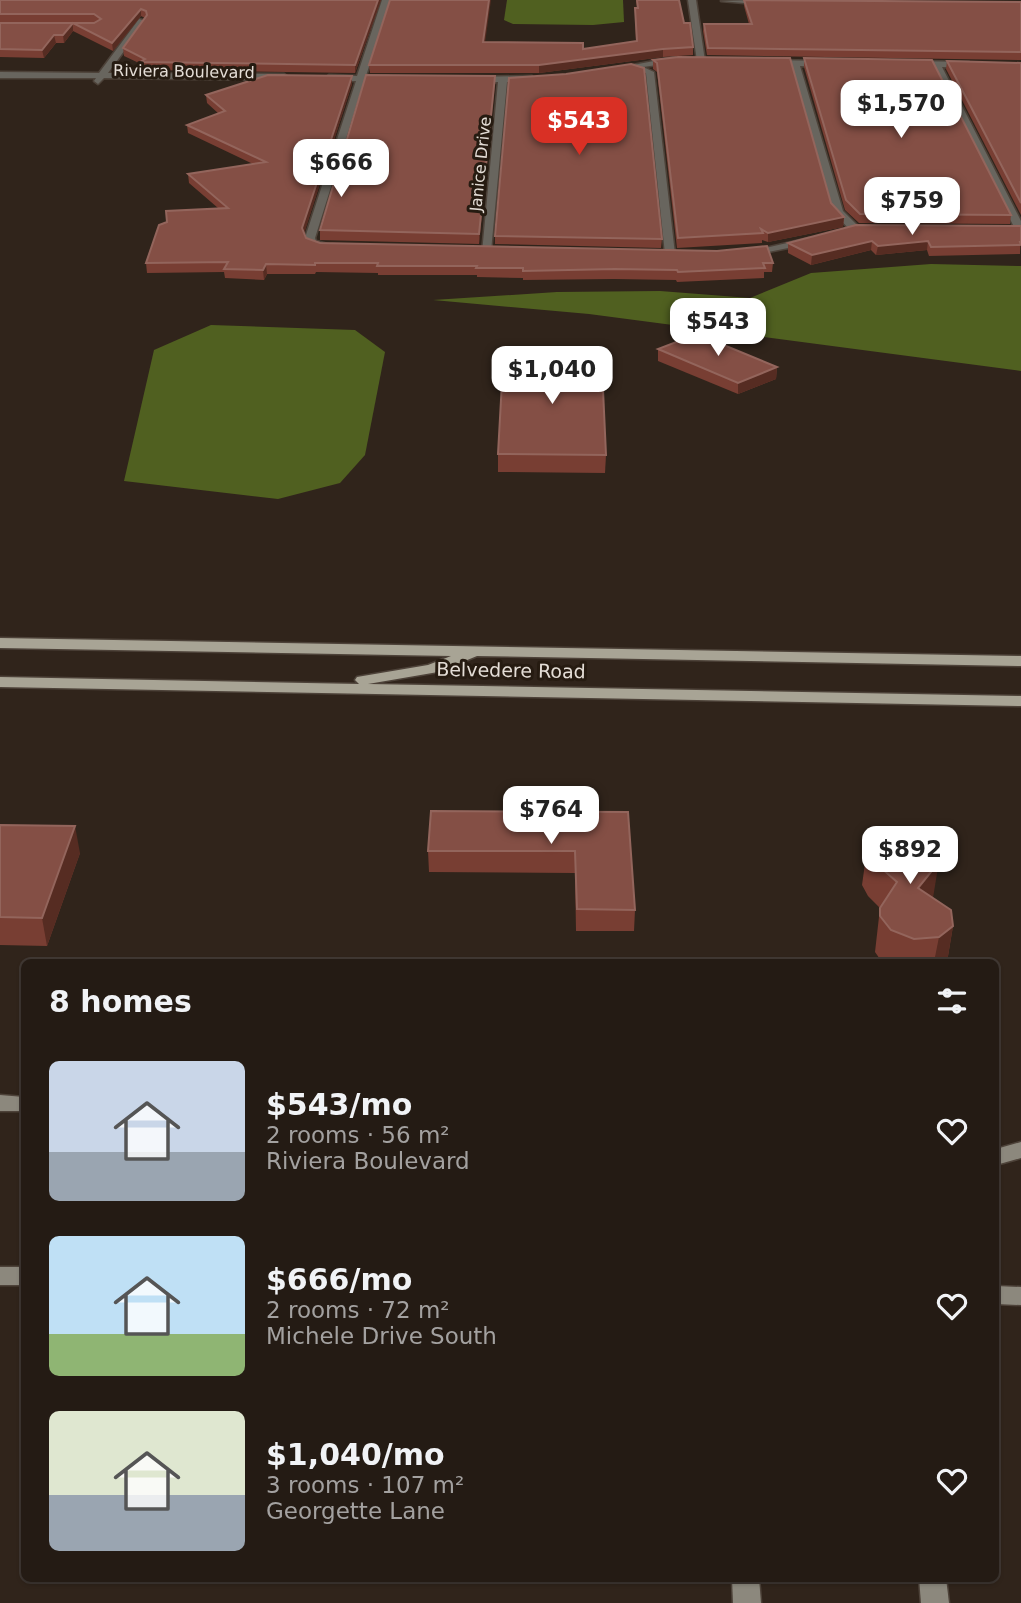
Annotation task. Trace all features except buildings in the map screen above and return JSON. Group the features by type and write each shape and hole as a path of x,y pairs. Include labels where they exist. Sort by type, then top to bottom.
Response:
{"main road":[{"name":"Belvedere Road","path":"0,643 1021,661"},
{"path":"304,688 432,669 474,651"},
{"name":"Belvedere Road","path":"0,682 1021,701"}],"street":[{"path":"349,249 321,247 312,243 310,238 386,0"},
{"path":"692,0 698,63"},
{"path":"723,13 725,0 779,3"},
{"path":"99,79 142,21"},
{"path":"683,67 611,75 633,67 677,60 698,63 715,61"},
{"path":"755,62 834,64"},
{"path":"795,63 838,212 855,229"},
{"path":"898,64 979,65"},
{"path":"937,65 1020,229 1006,229"},
{"path":"633,67 649,72"},
{"path":"649,72 676,254 657,254"},
{"name":"Riviera Boulevard","path":"0,75 291,82"},
{"name":"Riviera Boulevard","path":"0,82 99,79"},
{"path":"318,82 398,83"},
{"path":"463,84 542,82"},
{"name":"Janice Drive","path":"486,251 504,84"},
{"path":"843,231 869,228"},
{"path":"734,254 783,248 821,237"},
{"path":"472,251 499,251"},
{"path":"0,1103 21,1104"},
{"path":"999,1156 1021,1150"},
{"path":"0,1276 21,1276"},
{"path":"999,1295 1021,1296"},
{"path":"746,1582 747,1603"},
{"path":"932,1582 935,1603"}],"shaded area":[{"path":"507,0 623,0 624,22 593,25 513,24 504,20"},
{"path":"931,264 1021,266 1021,371 589,314 433,300 557,292 660,291 750,298 811,273"},
{"path":"211,325 355,330 385,352 365,455 340,483 278,499 124,481 154,350"}]}
